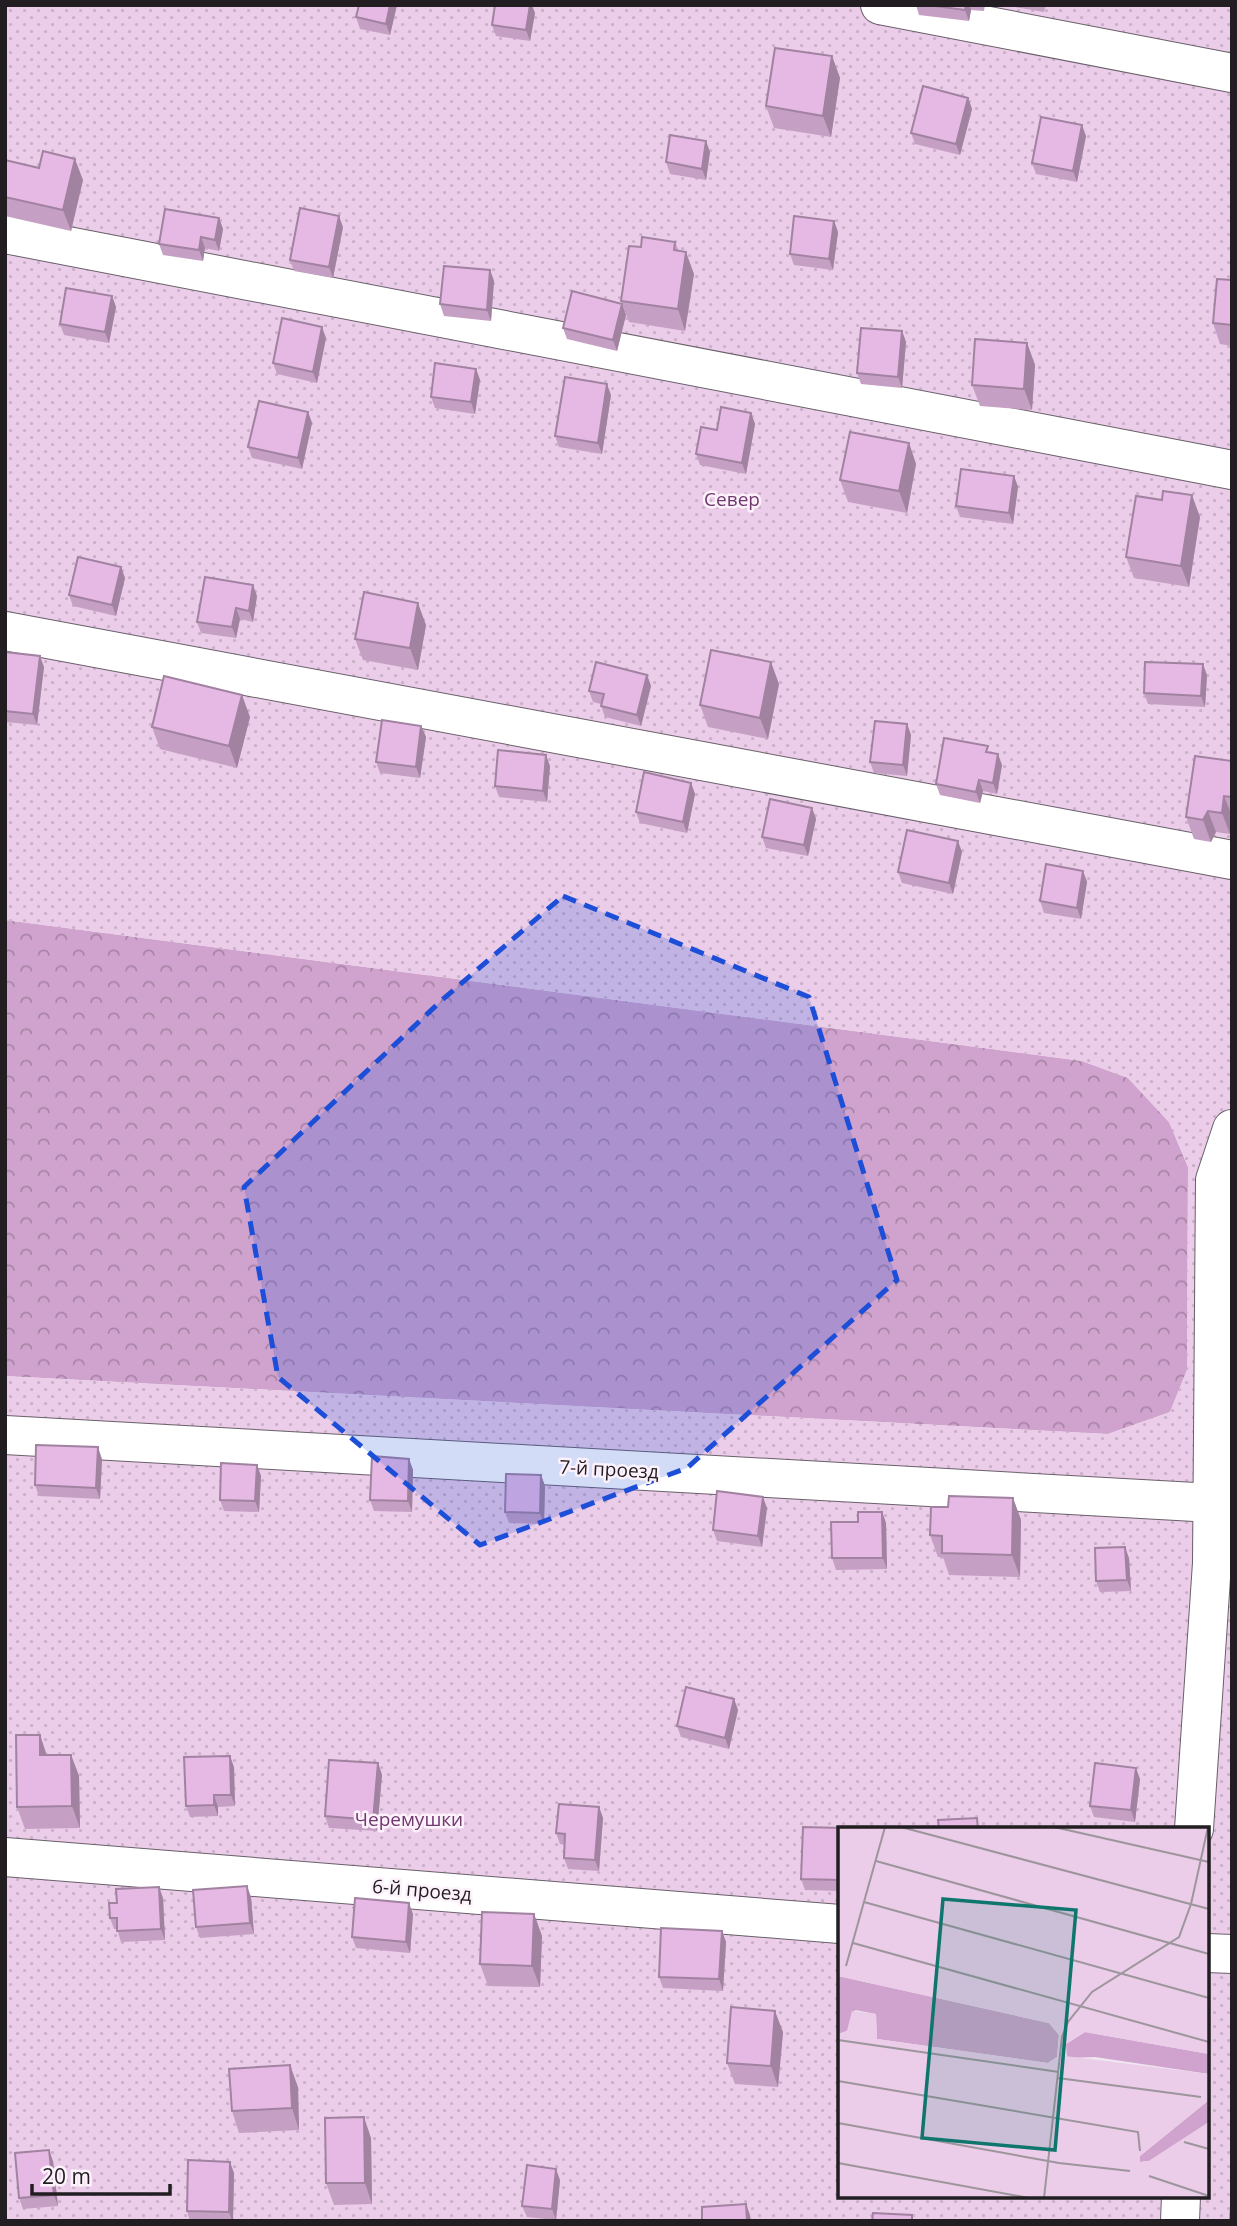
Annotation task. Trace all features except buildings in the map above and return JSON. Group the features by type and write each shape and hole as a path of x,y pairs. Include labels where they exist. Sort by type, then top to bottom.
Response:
{"street":[{"path":"880,5 1232,73"},
{"path":"5,234 1232,470"},
{"path":"5,631 1232,860"},
{"path":"1194,1827 1222,1563 1213,1503 1215,1181 1232,1129"},
{"name":"7-й проезд","path":"5,1435 1213,1503"},
{"name":"6-й проезд","path":"5,1857 838,1924"},
{"path":"1209,1953 1232,1954"},
{"path":"1180,2221 1181,2198"}],"highlighted area":[{"path":"563,896 809,997 897,1280 687,1468 480,1545 278,1377 244,1187 442,1000"}],"green space":[{"path":"5,5 1232,5 1232,2221 5,2221 5,1376 1108,1434 1170,1412 1187,1370 1188,1167 1169,1122 1128,1078 1082,1061 5,920"},
{"path":"5,920 1082,1061 1128,1078 1169,1122 1188,1167 1187,1370 1170,1412 1108,1434 5,1376"}],"park label":[{"name":"Север","path":"732,499"},
{"name":"Черемушки","path":"409,1819"}]}
